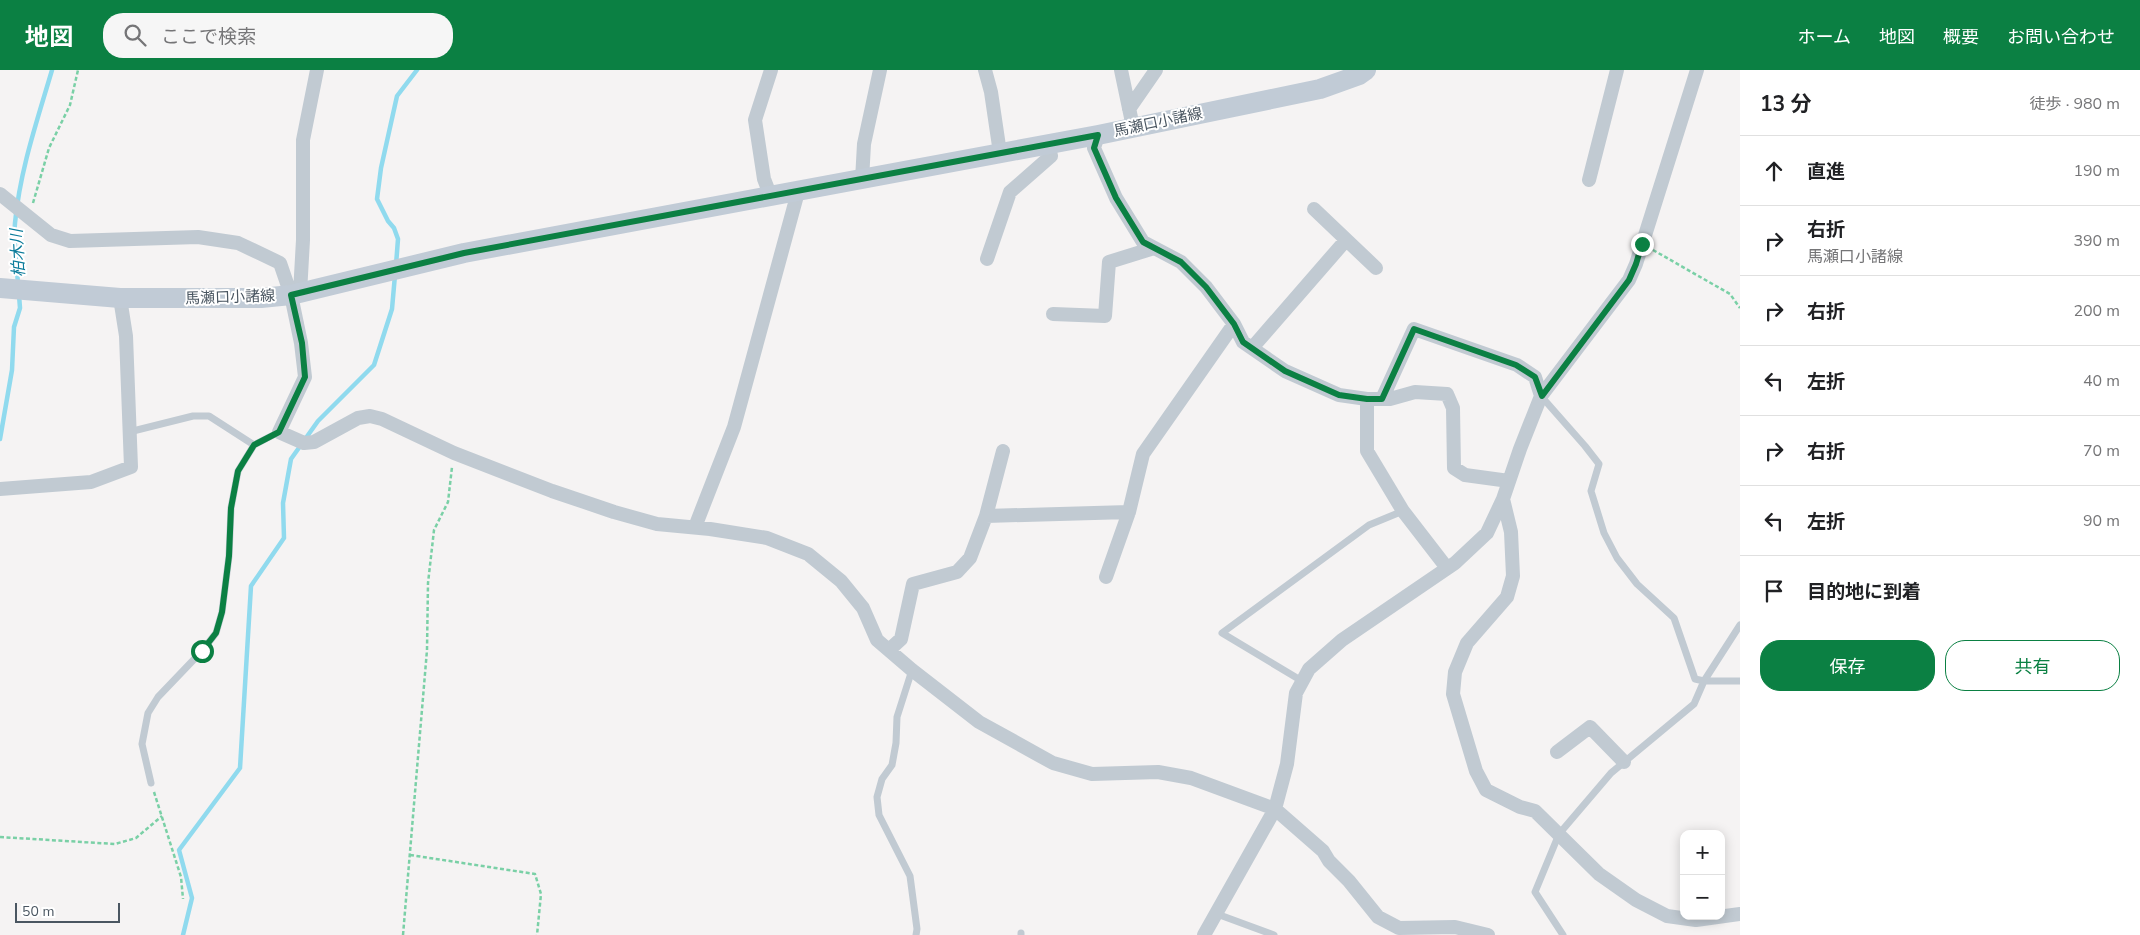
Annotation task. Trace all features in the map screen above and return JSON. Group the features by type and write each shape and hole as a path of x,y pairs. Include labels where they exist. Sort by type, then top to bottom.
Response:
{"main road":[{"name":"馬瀬口小諸線","path":"0,288 120,298 261,298 296,294 464,253 1098,135 1131,118 1320,89 1359,75 1366,70"}],"street":[{"path":"317,70 303,140 303,240 296,294 305,377 279,432 304,442 314,442 358,418 370,416 382,419 454,453 614,512 657,524 767,538 808,554 841,581 863,608 877,640 979,722 1053,763 1092,774 1158,772 1191,778 1275,809 1323,851 1329,861 1349,881 1378,917 1399,928 1454,926 1488,935"},
{"path":"771,70 756,120 764,179 771,197"},
{"path":"862,180 864,144 880,70"},
{"path":"985,70 991,92 1000,153"},
{"path":"1122,70 1131,118"},
{"path":"1131,118 1156,70"},
{"path":"1589,180 1617,70"},
{"path":"1204,935 1275,809 1287,764 1296,693 1309,669 1342,640 1448,568 1487,533 1503,499 1542,396 1629,280 1636,264 1697,70"},
{"path":"1098,135 1094,148 1116,198 1143,242 1181,262 1206,287 1234,324 1243,342 1285,371 1339,395 1382,399 1414,392 1447,394 1453,408 1454,468 1465,476 1509,481"},
{"path":"987,259 1010,192 1051,156 1048,144"},
{"path":"695,528 734,427 798,192"},
{"path":"0,194 50,235 70,241 198,237 238,242 280,263 296,294"},
{"path":"1314,209 1376,268"},
{"path":"1252,348 1346,240"},
{"path":"1053,314 1105,316 1109,262 1154,248"},
{"path":"0,489 91,482 131,468 126,336 120,298"},
{"path":"1106,576 1129,512 1143,454 1234,324"},
{"path":"1382,399 1414,329 1516,365 1535,377 1542,396"},
{"path":"1367,399 1367,451 1404,511 1448,568"},
{"path":"889,650 901,639 913,584 957,572 970,558 986,516 1002,452"},
{"path":"1503,499 1511,532 1513,576 1507,598 1467,643 1455,672 1453,694 1476,771 1486,790 1535,812 1598,874 1636,900 1667,916 1696,920 1740,914"},
{"path":"986,516 1129,512"},
{"path":"1557,752 1590,727 1624,762"}],"lane":[{"path":"1542,396 1599,464 1591,492 1604,533 1617,558 1637,584 1674,618 1695,679 1740,682"},
{"path":"129,432 193,416 209,416 254,445"},
{"path":"151,783 142,744 148,713 158,697 202,651 216,633 222,612 229,556 231,508 238,471 254,445 279,432"},
{"path":"1302,681 1222,633 1369,525 1404,511"},
{"path":"1563,935 1536,892 1558,834 1611,773 1694,704 1704,681 1740,625"},
{"path":"912,670 897,716 896,743 892,765 882,779 877,797 879,815 910,876 917,929 916,935"},
{"path":"1217,914 1274,935"}],"path":[{"path":"29,219 49,148 70,104 78,70"},
{"path":"1642,244 1730,294 1740,308"},
{"path":"403,935 427,650 428,583 434,530 448,502 454,453"},
{"path":"151,783 181,877 183,899"},
{"path":"0,836 116,844 136,838 162,816"},
{"path":"410,855 535,874 541,894 537,935"}],"waterway":[{"name":"柏木川","path":"18,285 14,238 17,203 30,146 52,70"},
{"path":"396,265 398,239 394,228 388,221 377,199 381,168 397,96 417,70"},
{"path":"183,935 192,898 179,850 240,768 251,586 284,538 283,503 291,459 318,421 374,365 392,309 395,275"},
{"name":"柏木川","path":"0,439 12,370 14,327 20,308 19,295"}],"route":[{"path":"202,651 216,633 222,612 229,556 231,508 238,471 254,445 279,432 305,377 302,343 291,295 464,253 1098,135 1094,148 1116,198 1143,242 1181,262 1206,287 1234,324 1243,342 1285,371 1339,395 1382,399 1414,329 1516,365 1535,377 1542,396 1629,280 1642,244"}]}
